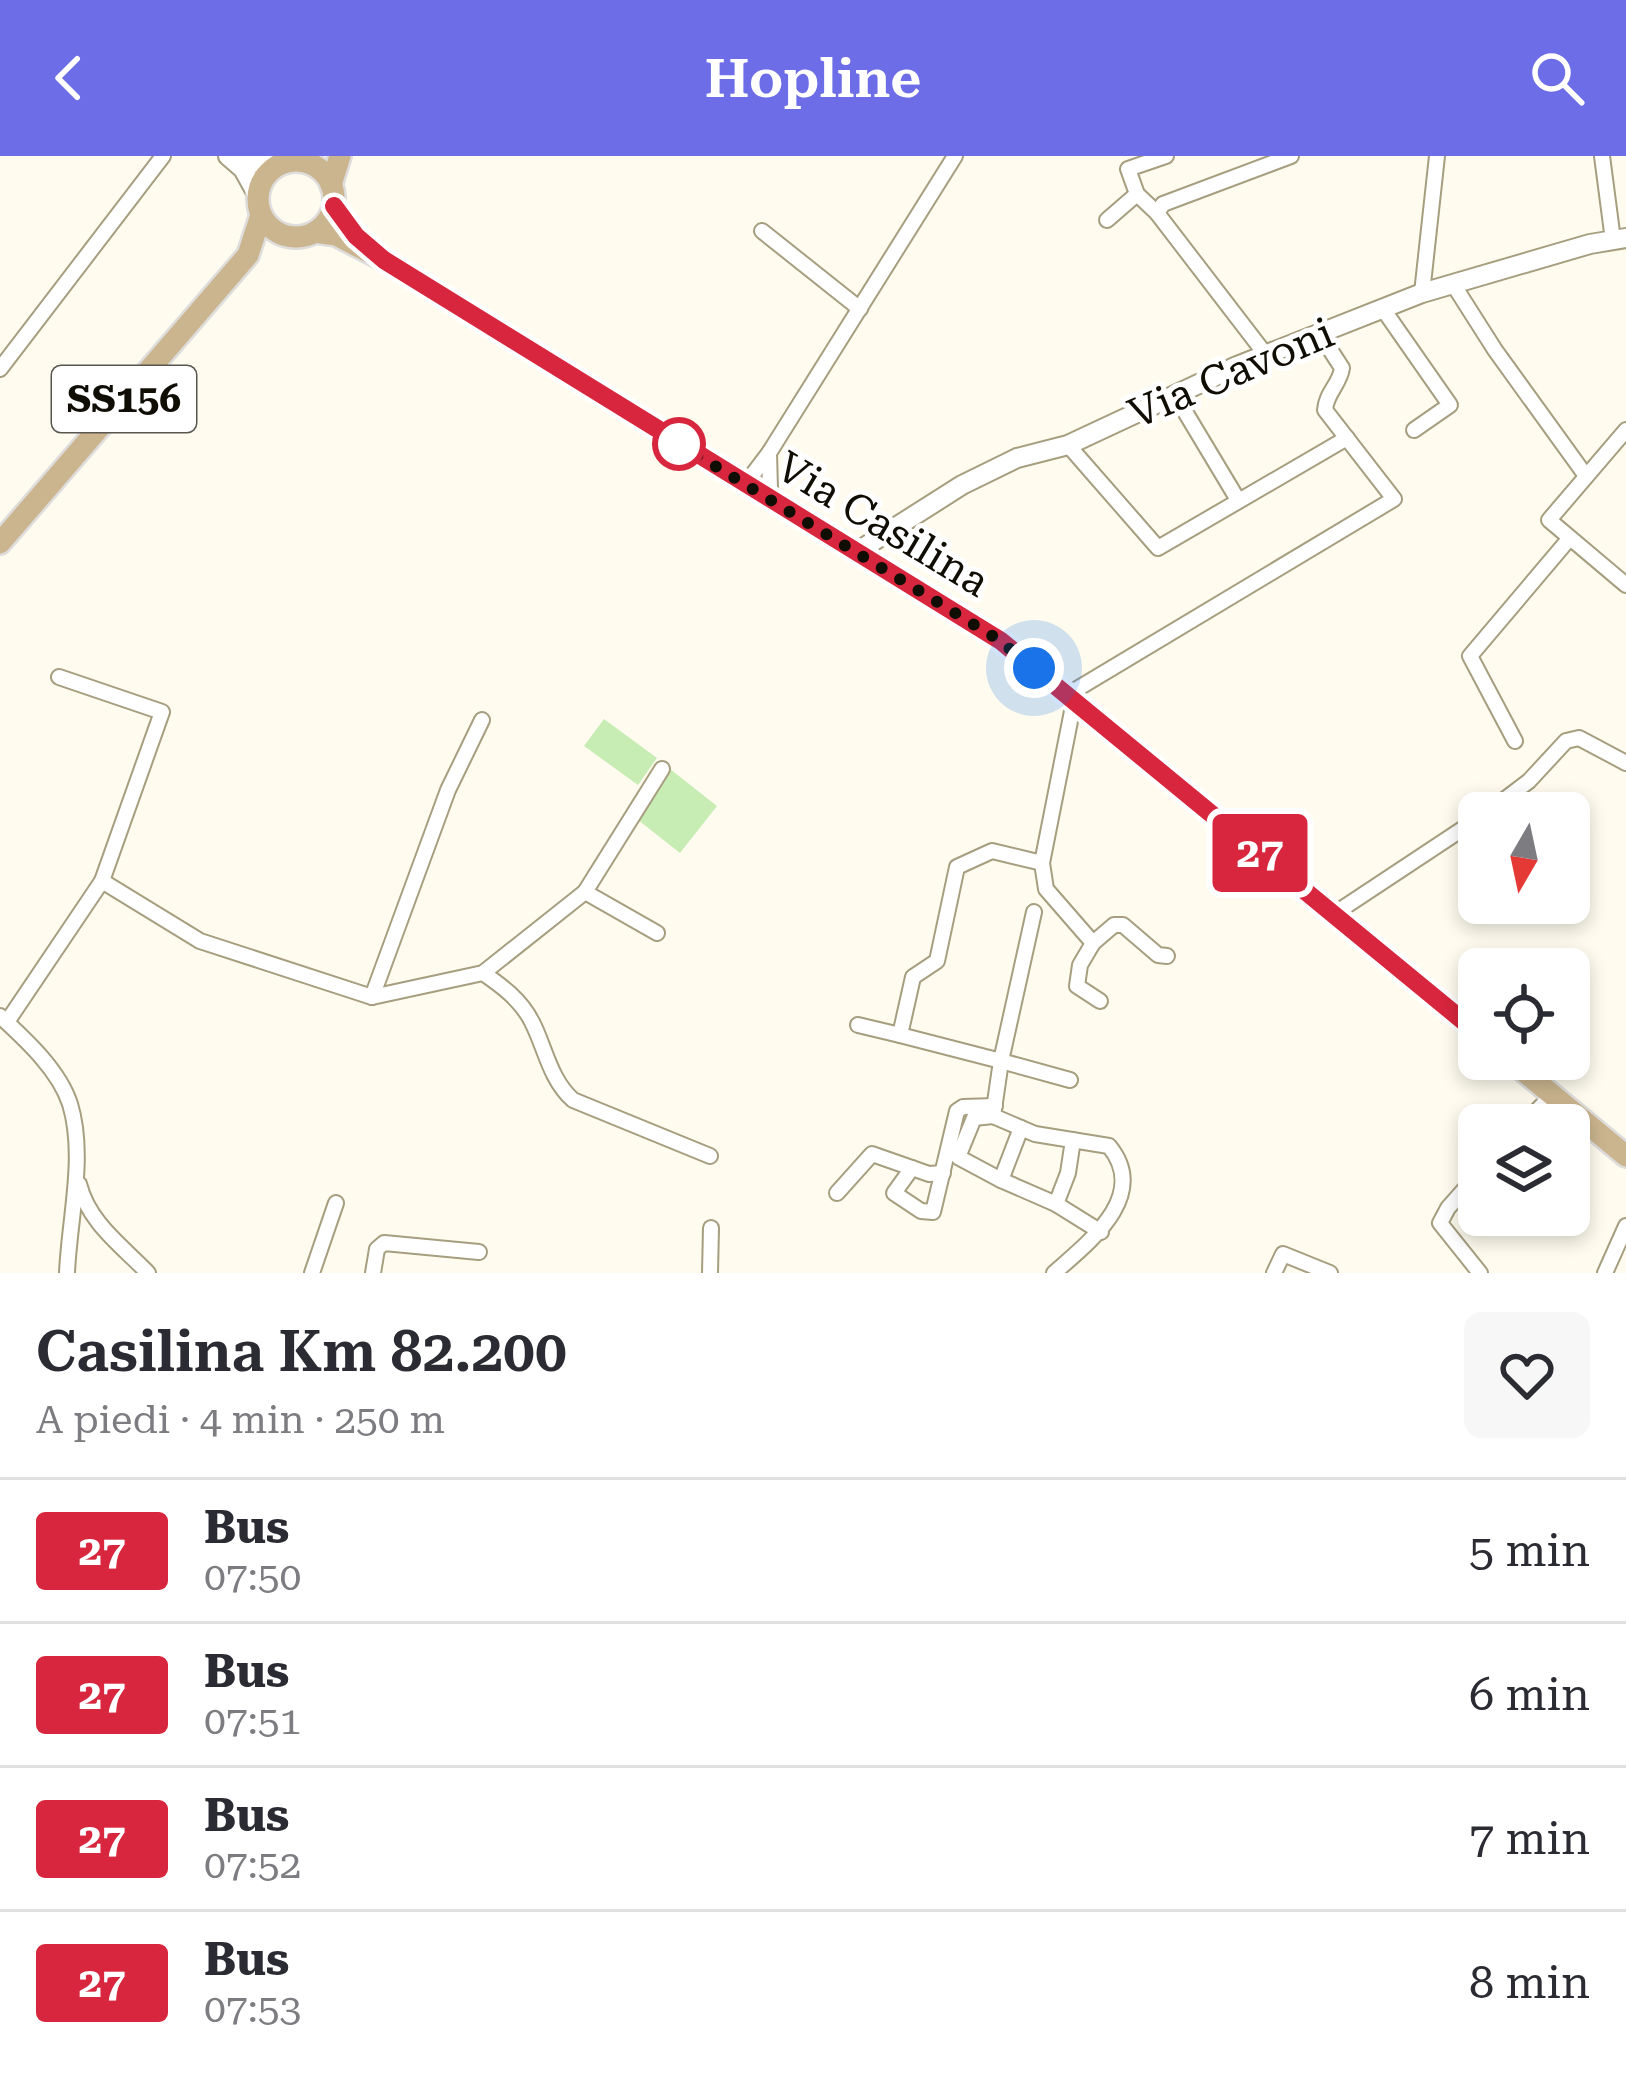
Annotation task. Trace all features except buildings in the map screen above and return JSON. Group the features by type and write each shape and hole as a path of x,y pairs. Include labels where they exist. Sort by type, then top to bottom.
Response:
{"main road":[{"path":"277,167 328,156"},
{"path":"260,205 280,234 307,234 330,216 340,156"},
{"path":"304,160 324,174 332,196"},
{"name":"SS156","path":"248,255 268,174 277,167"},
{"name":"Via Casilina","path":"332,196 356,236 384,260"},
{"name":"SS156","path":"0,543 248,255 265,245 307,234"},
{"name":"Via Casilina","path":"307,234 337,235 384,260 1001,641 1458,1017"},
{"path":"1534,1080 1626,1156"}],"street":[{"path":"0,369 163,156"},
{"path":"231,156 277,167"},
{"path":"231,156 260,205"},
{"path":"749,488 757,482 769,453 956,156"},
{"path":"1166,156 1128,169 1137,194 1266,355"},
{"path":"1156,213 1163,204 1292,156"},
{"path":"1422,293 1437,156"},
{"path":"1602,156 1619,239"},
{"path":"1107,220 1137,194"},
{"path":"762,231 860,309"},
{"name":"Via Cavoni","path":"855,553 962,485 1017,458 1068,446 1266,355 1422,293 1619,239"},
{"path":"1453,284 1586,476"},
{"path":"1383,309 1450,405 1414,430"},
{"path":"1093,943 1046,889 1042,863 1071,698 1394,499 1325,410 1342,368 1320,334"},
{"path":"1175,395 1238,500"},
{"path":"1626,430 1550,520 1626,585"},
{"path":"1068,446 1158,548 1347,438"},
{"path":"717,468 769,453"},
{"path":"769,453 770,490 777,505"},
{"path":"1515,741 1470,656 1569,539"},
{"path":"59,677 162,712 102,881 3,1019 63,1088 71,1108 74,1166 67,1273"},
{"path":"372,997 440,823 448,790 482,720"},
{"path":"1515,792 1567,741 1579,738 1626,763"},
{"path":"102,881 200,941 372,997 483,973 584,892 662,770"},
{"path":"1334,914 1458,832"},
{"path":"900,1035 913,977 938,961 957,867 992,850 1042,863"},
{"path":"584,892 657,933"},
{"path":"994,1111 1034,912"},
{"path":"1100,1001 1078,986 1080,965 1093,943 1114,925 1123,925 1158,955 1167,956"},
{"path":"483,973 506,989 531,1019 562,1088 573,1100 710,1156"},
{"path":"858,1025 1070,1080"},
{"path":"1543,1104 1552,1095"},
{"path":"912,1168 893,1193 921,1211 933,1211 957,1111 994,1111 1021,1128 1108,1146 1119,1158 1123,1175 1118,1202 1101,1232 1054,1273"},
{"path":"994,1111 974,1118 958,1157 1056,1204 1101,1232"},
{"path":"1001,1180 1021,1128"},
{"path":"1056,1204 1068,1173 1073,1140"},
{"path":"837,1193 872,1154 943,1173"},
{"path":"74,1166 84,1203 98,1224 148,1273"},
{"path":"1458,1197 1440,1223 1480,1273"},
{"path":"312,1273 337,1203"},
{"path":"1605,1273 1626,1226"},
{"path":"710,1273 711,1228"},
{"path":"373,1273 376,1249 384,1243 479,1252"},
{"path":"1274,1273 1283,1254 1330,1273"}],"green space":[{"path":"604,719 657,758 638,785 584,746"},
{"path":"670,769 717,806 680,853 633,816"}],"bus line":[{"name":"27","path":"334,206 342,222 384,260 1001,641 1458,1017"}],"route":[{"path":"679,444 996,638 1034,668"}]}
